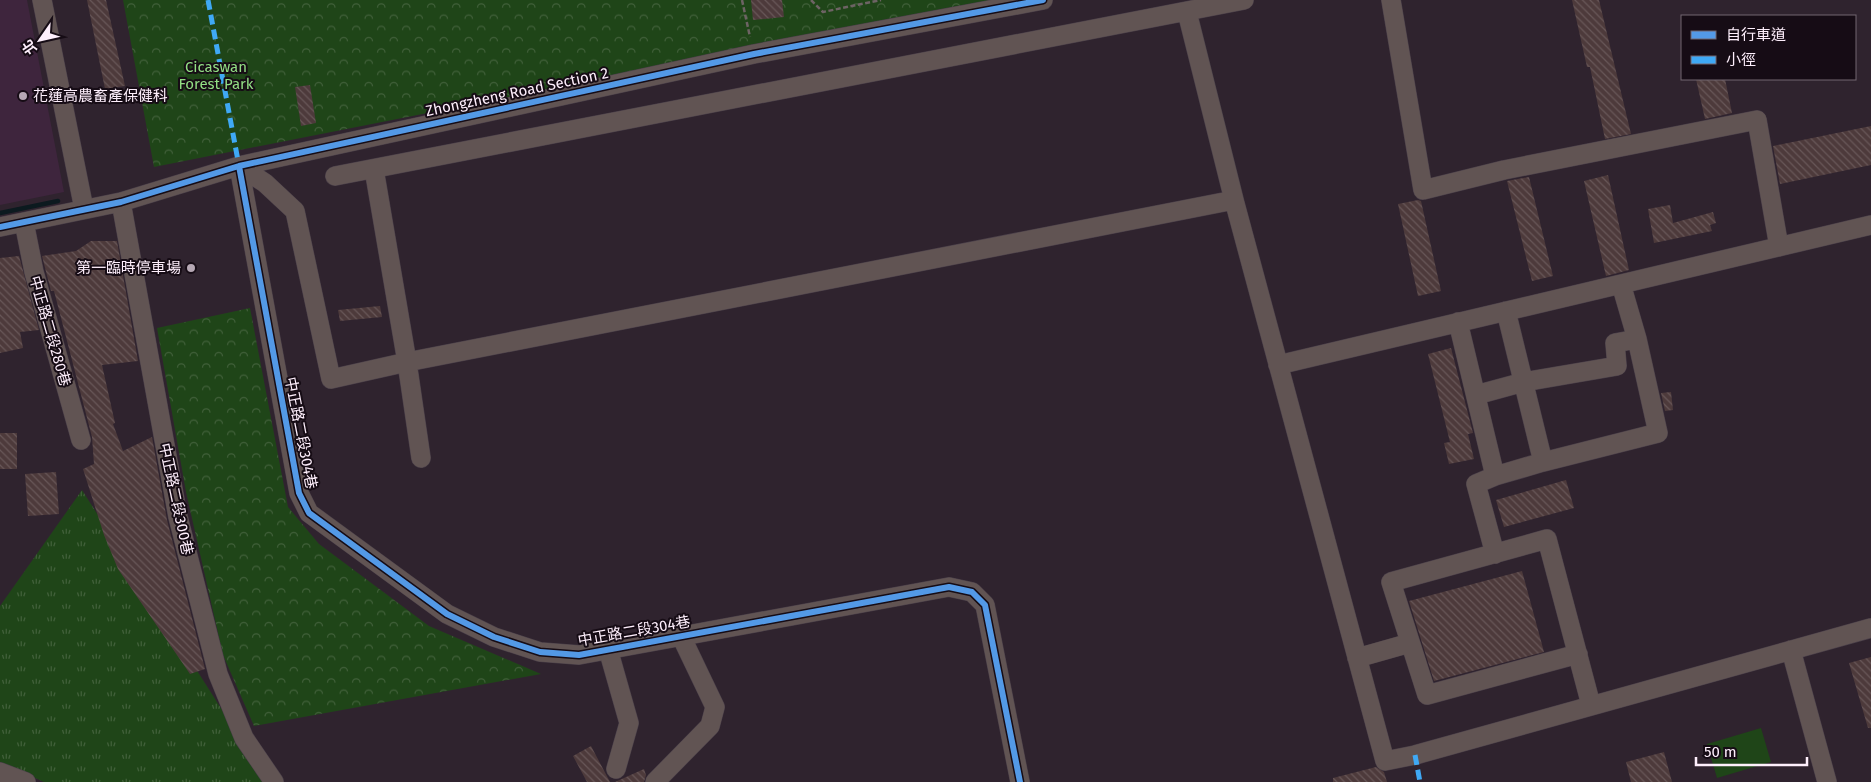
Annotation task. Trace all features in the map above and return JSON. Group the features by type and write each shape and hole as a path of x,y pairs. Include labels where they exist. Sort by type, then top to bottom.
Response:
{"street":[{"path":"42,0 84,209"},
{"name":"Zhongzheng Road Section 2","path":"0,227 121,202 239,166 754,54 1043,0"},
{"path":"335,176 1244,0"},
{"path":"1391,0 1423,190 1523,166 1756,120 1780,247"},
{"path":"1187,12 1234,200 1385,761 1414,755 1871,628"},
{"path":"239,166 265,183 295,211 331,379 407,362 1234,200"},
{"name":"中正路二段304巷","path":"239,166 299,493 309,513 447,614 494,637 540,652 579,655 949,587 972,592 985,605 1020,782"},
{"path":"374,169 407,362 421,458"},
{"name":"中正路二段300巷","path":"121,202 178,517 218,674 244,738 274,782"},
{"name":"中正路二段280巷","path":"24,222 34,272 81,440"},
{"path":"1278,364 1871,225"},
{"path":"1495,554 1476,484 1495,476 1544,462 1658,433 1637,339 1621,284"},
{"path":"1506,311 1544,462"},
{"path":"1458,322 1495,476"},
{"path":"1476,395 1524,382 1617,366 1615,343 1637,339"},
{"path":"1578,654 1426,694 1391,582 1547,539 1578,654 1591,705"},
{"path":"655,782 710,726 715,707 681,636"},
{"path":"1357,658 1410,643"},
{"path":"608,650 630,723 616,769"},
{"path":"1792,650 1827,782"},
{"path":"0,772 26,782"}],"path":[{"path":"742,0 754,54"},
{"path":"811,0 823,12 881,0"}],"shaded area":[{"name":"花蓮高農畜產保健科","path":"0,0 27,0 64,192 0,205"}],"green space":[{"name":"Cicaswan Forest Park","path":"123,0 999,0 154,167"},
{"path":"250,308 288,507 319,544 429,626 541,674 254,726 223,655 186,492 157,328"},
{"path":"82,490 268,782 44,782 0,762 0,606"},
{"path":"1761,728 1771,762 1717,778 1707,744"}],"building":[{"path":"87,0 106,0 125,86 105,89"},
{"path":"751,0 782,0 784,17 753,20"},
{"path":"1572,0 1599,0 1631,134 1605,139 1590,67 1587,67"},
{"path":"1696,80 1725,80 1732,113 1705,119"},
{"path":"310,85 316,123 301,126 295,87"},
{"path":"1871,126 1871,165 1780,184 1773,146"},
{"path":"1608,175 1629,270 1606,276 1584,181"},
{"path":"1529,177 1553,276 1532,281 1507,181"},
{"path":"1421,201 1441,291 1418,296 1398,204"},
{"path":"1670,205 1673,223 1713,212 1716,223 1710,225 1712,231 1654,243 1648,209"},
{"path":"91,241 117,241 138,361 102,365 115,423 113,424 123,451 152,437 167,520 205,669 190,674 118,569 104,535 83,469 94,464 92,437 54,291 51,291 42,256 76,251"},
{"path":"19,256 39,330 20,332 23,348 0,353 0,258"},
{"path":"380,306 382,317 340,321 338,310"},
{"path":"1451,348 1473,433 1468,434 1474,459 1449,464 1444,443 1450,442 1428,354"},
{"path":"1671,392 1673,410 1665,411 1661,393"},
{"path":"0,433 17,433 17,469 0,469"},
{"path":"56,472 59,514 28,516 25,474"},
{"path":"1566,480 1574,508 1504,527 1496,500"},
{"path":"1522,571 1544,652 1434,681 1409,601"},
{"path":"1871,657 1871,728 1868,728 1849,663"},
{"path":"591,746 610,782 587,782 573,756"},
{"path":"1664,752 1672,782 1631,782 1626,762"},
{"path":"1376,767 1384,772 1387,782 1333,782 1333,778"},
{"path":"644,769 646,775 644,782 615,782"}],"waterway":[{"path":"0,213 58,201"}],"marked path":[{"path":"208,0 239,166"},
{"path":"1415,755 1420,782"}],"cycle path":[{"path":"0,227 121,202 239,166 754,54 1043,0"},
{"path":"239,166 299,493 309,513 447,614 494,637 540,652 579,655 949,587 972,592 985,605 1020,782"}],"place":[{"name":"花蓮高農畜產保健科","path":"23,96"},
{"name":"第一臨時停車場","path":"191,268"}]}
